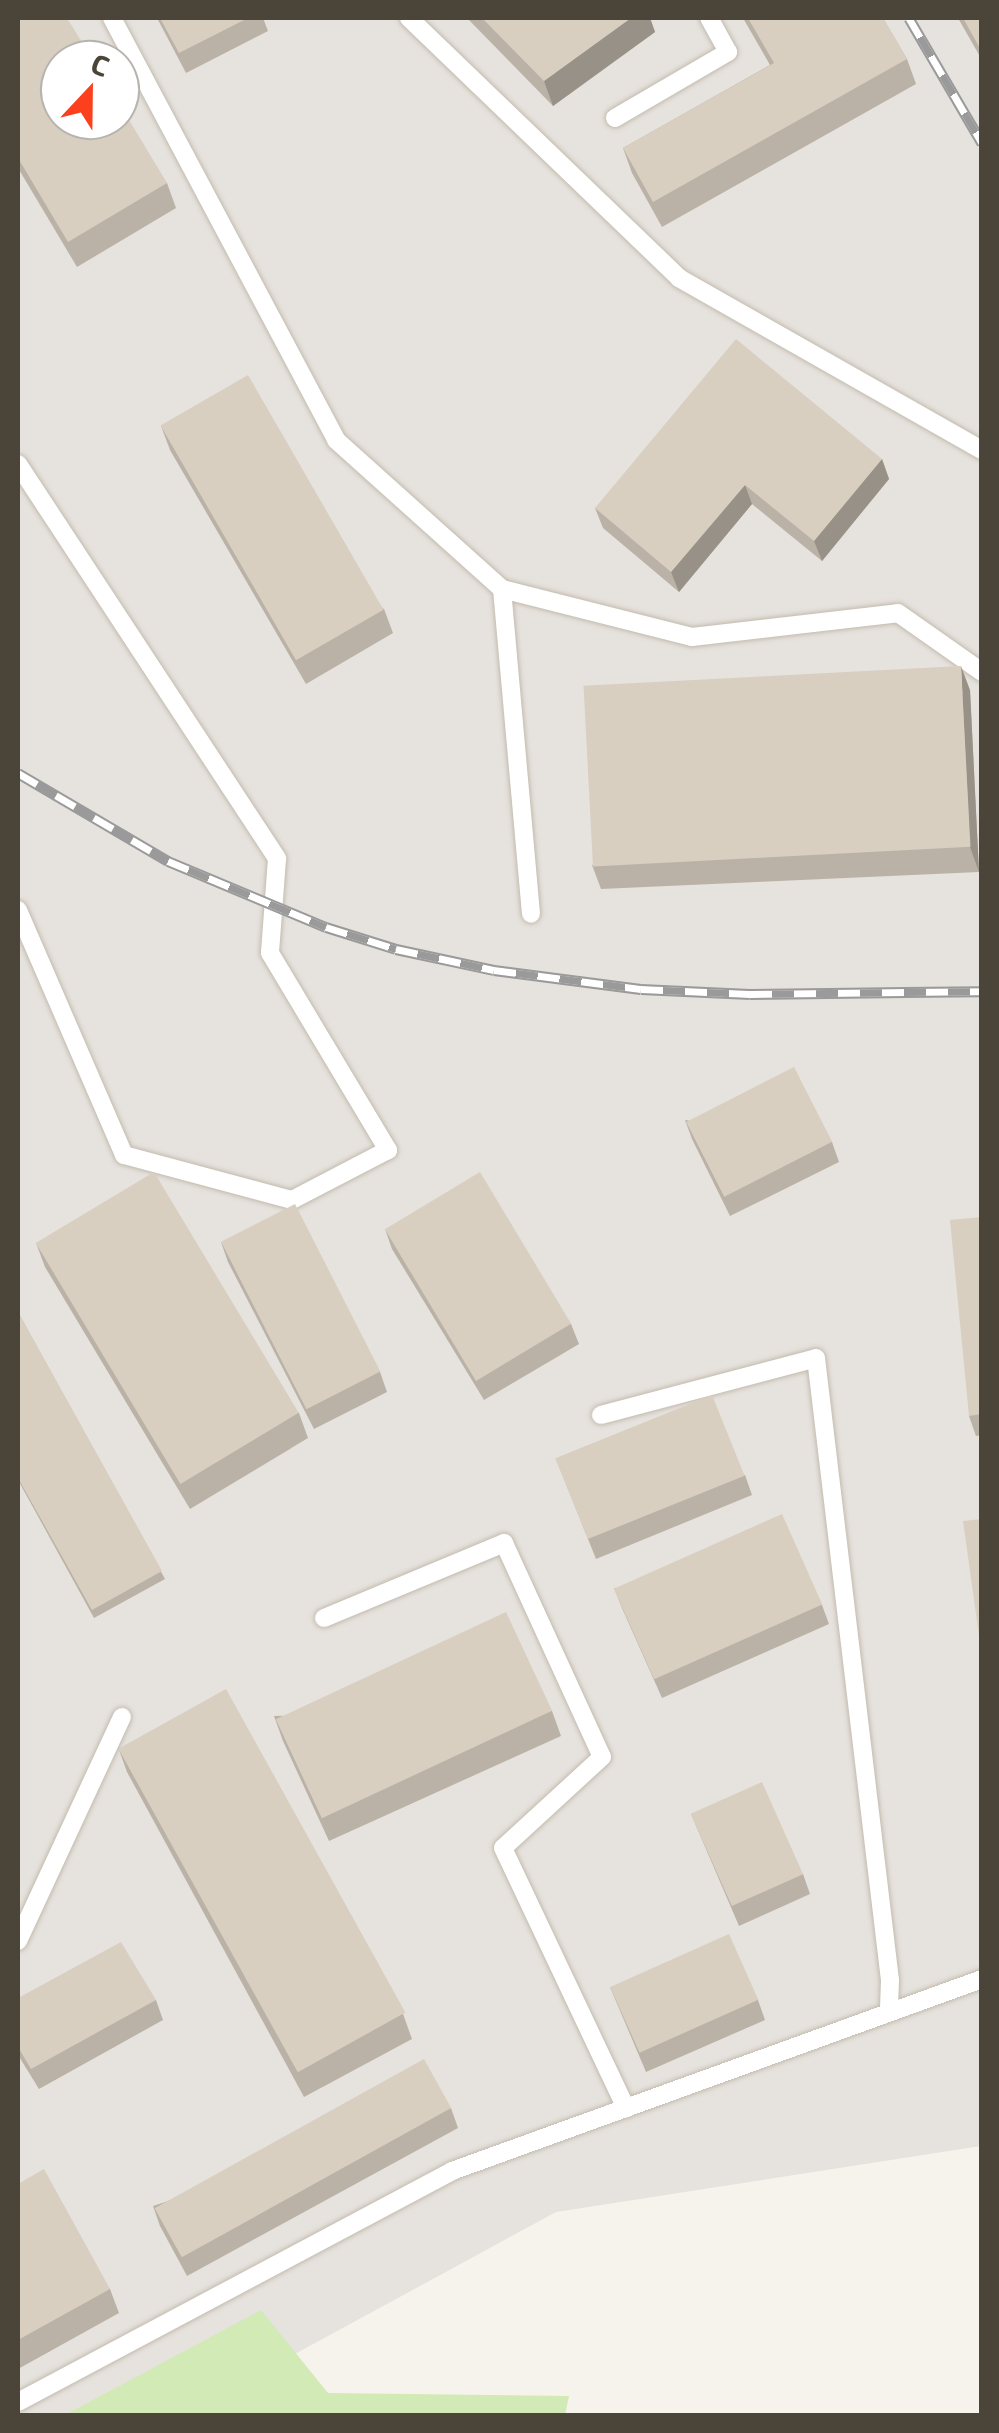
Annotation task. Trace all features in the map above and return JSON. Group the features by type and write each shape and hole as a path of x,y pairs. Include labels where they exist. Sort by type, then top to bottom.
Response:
{"lane":[{"path":"112,18 336,440 502,588 692,638 898,613 982,672"},
{"path":"409,18 680,278 982,450"},
{"path":"616,118 728,52 709,18"},
{"path":"18,464 23,486 276,859 270,952 388,1150 292,1200 124,1155 18,910"},
{"path":"502,588 531,914"},
{"path":"601,1415 816,1358 890,1980 889,2012"},
{"path":"324,1618 504,1542 602,1757 503,1848 626,2108"},
{"path":"18,1942 122,1717"},
{"path":"18,2402 452,2172 982,1979"}],"shaded area":[{"path":"18,18 981,18 981,2146 556,2212 183,2415 18,2415"}],"green space":[{"path":"261,2310 328,2393 569,2396 565,2415 65,2415"}],"building":[{"path":"18,18 67,18 81,40 40,40 40,140 140,138 167,183 68,242 18,158"},
{"path":"160,18 248,18 179,53"},
{"path":"482,18 631,18 544,81"},
{"path":"748,18 883,18 907,59 653,202 623,148 774,63"},
{"path":"963,18 982,18 982,52"},
{"path":"736,339 882,459 814,541 745,485 671,572 595,508"},
{"path":"248,375 384,610 296,660 161,426"},
{"path":"961,666 970,847 593,867 584,686"},
{"path":"794,1067 832,1142 724,1197 686,1122"},
{"path":"154,1172 299,1413 180,1484 36,1243"},
{"path":"480,1172 571,1324 476,1381 385,1229"},
{"path":"295,1204 380,1372 306,1409 221,1242"},
{"path":"982,1217 982,1414 969,1416 950,1220"},
{"path":"18,1312 162,1571 92,1610 18,1478"},
{"path":"712,1395 745,1476 588,1539 555,1458"},
{"path":"782,1514 822,1604 654,1679 614,1589"},
{"path":"982,1519 982,1657 963,1521"},
{"path":"506,1612 552,1711 322,1818 276,1719"},
{"path":"226,1689 405,2013 298,2072 118,1749"},
{"path":"762,1782 803,1874 732,1906 691,1814"},
{"path":"729,1934 758,2000 640,2053 610,1987"},
{"path":"121,1942 156,2000 31,2069 18,2047 18,1998"},
{"path":"424,2059 451,2108 182,2257 155,2208"},
{"path":"44,2169 110,2289 18,2340 18,2184"}],"railway":[{"path":"909,18 982,143"},
{"path":"18,773 168,861 326,927 396,949 494,970 641,989 750,994 982,991"}]}
